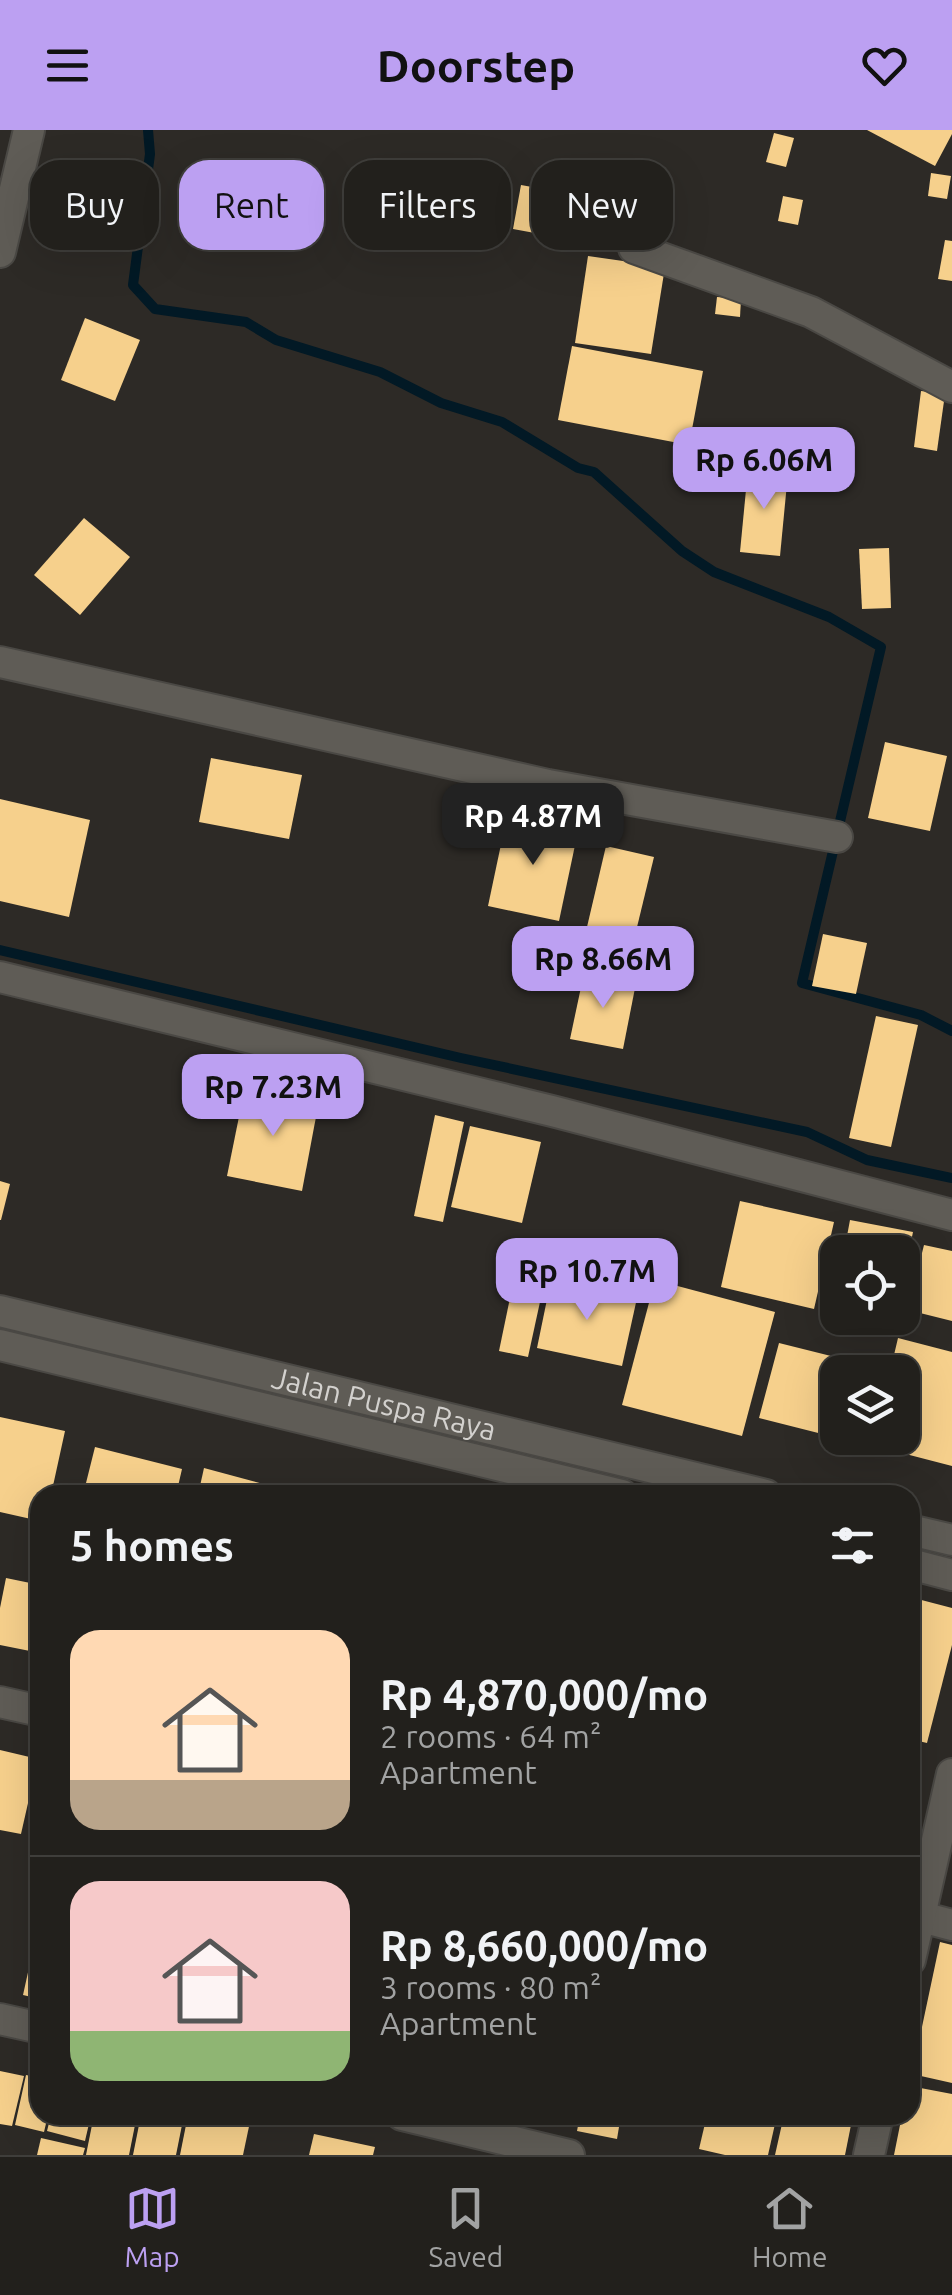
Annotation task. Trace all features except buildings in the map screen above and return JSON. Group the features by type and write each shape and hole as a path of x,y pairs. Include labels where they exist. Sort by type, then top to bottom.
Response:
{"street":[{"path":"0,252 29,130"},
{"path":"640,250 811,312 952,387"},
{"path":"0,662 548,785 837,837"},
{"path":"0,977 533,1106 952,1215"},
{"name":"Jalan Puspa Raya","path":"0,1310 725,1485"},
{"name":"Jalan Puspa Raya","path":"0,1346 580,1485"},
{"path":"920,1532 952,1540"},
{"path":"920,1566 952,1574"},
{"path":"0,1702 30,1709"},
{"path":"920,1893 952,1774"},
{"path":"920,1917 952,1925"},
{"path":"0,2019 30,2026"},
{"path":"444,2125 569,2155"},
{"path":"869,2155 876,2125"}],"waterway":[{"path":"148,130 150,154 133,285 155,309 246,322 276,340 380,372 441,403 502,422 578,468 594,472 682,551 714,572 829,617 881,647 802,983 921,1015 952,1031"},
{"path":"0,950 461,1058 807,1132 867,1160 952,1178"}]}
